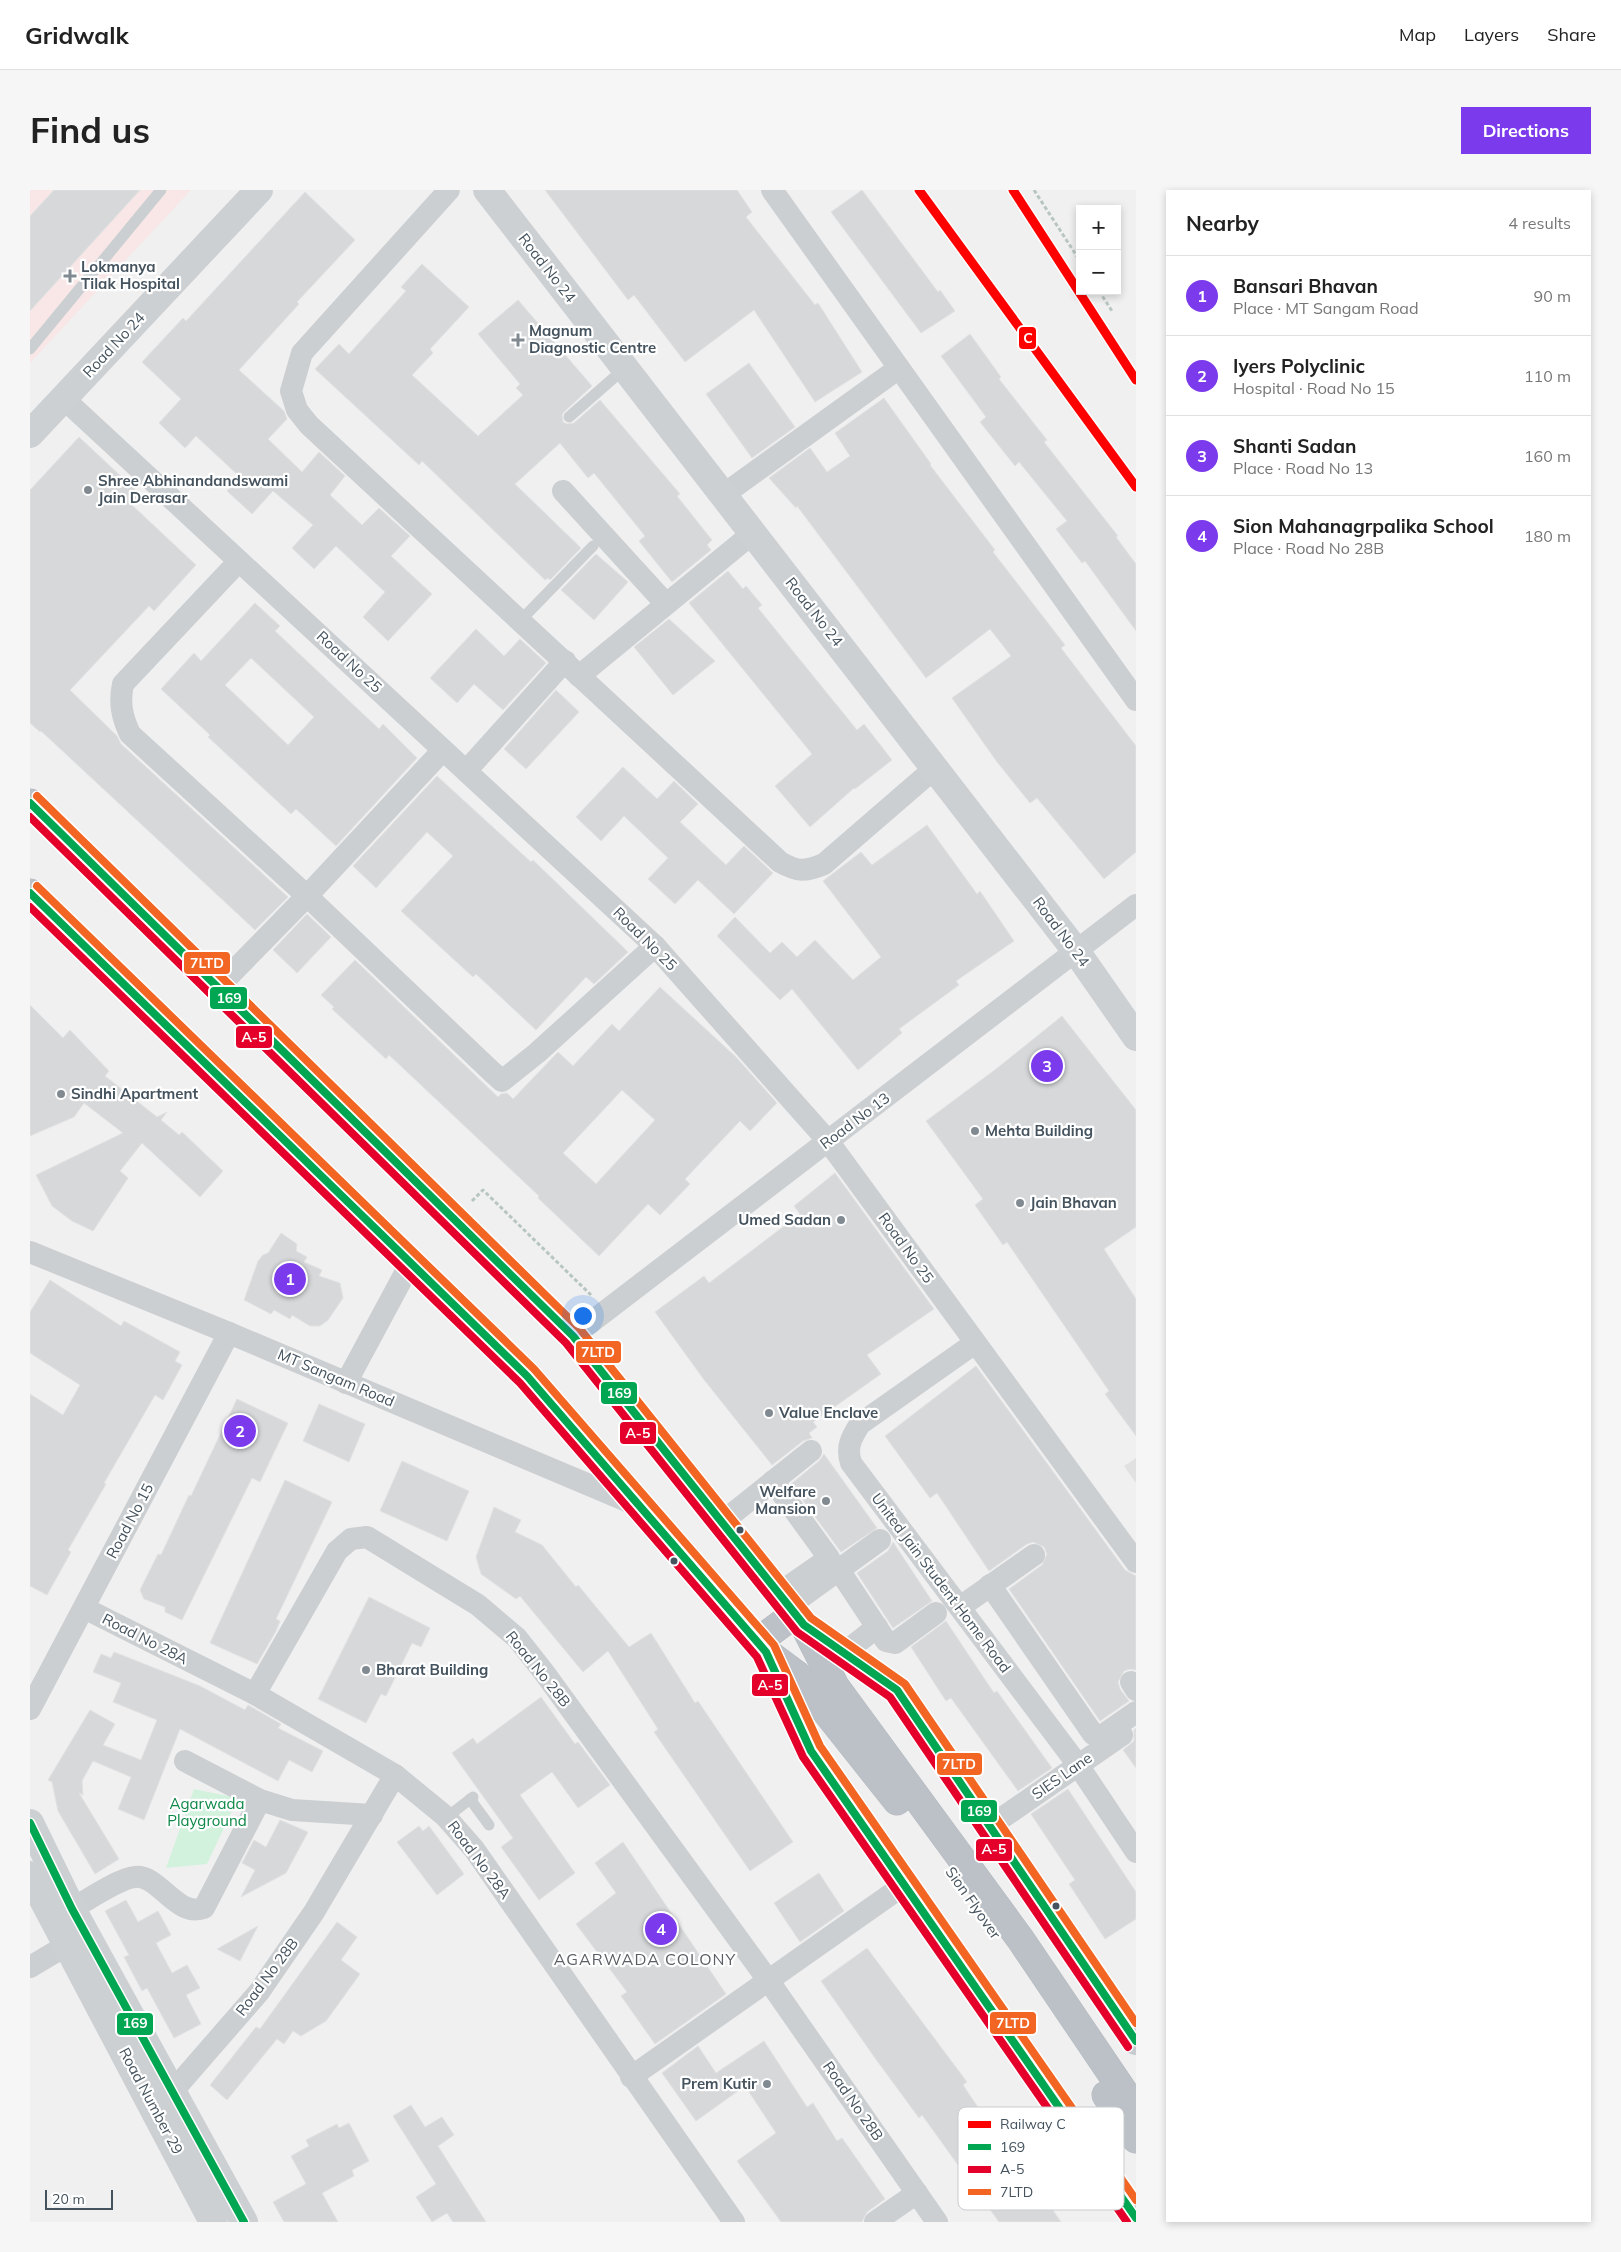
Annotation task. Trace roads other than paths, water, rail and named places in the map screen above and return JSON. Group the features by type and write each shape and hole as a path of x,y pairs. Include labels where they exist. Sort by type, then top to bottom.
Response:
{"highway":[{"name":"Sion Flyover","path":"30,803 573,1336 792,1610 833,1656 835,1686 1021,1940 1136,2110"},
{"name":"Sion Flyover","path":"30,892 527,1376 762,1647 797,1675 949,1868 1114,2107"},
{"path":"762,1647 792,1610"},
{"name":"Sion Flyover","path":"1124,2122 1136,2139"}],"main road":[{"path":"762,1647 811,1751 1059,2107"},
{"path":"833,1656 897,1690 1136,2041"},
{"path":"1124,2201 1136,2218"}],"street":[{"name":"Road No 24","path":"30,434 259,190"},
{"path":"449,190 302,353 291,391 297,410 309,425 780,862 795,870 811,869 824,864 935,768"},
{"name":"Road No 24","path":"487,190 1076,951 1136,1037"},
{"path":"772,190 1136,700"},
{"path":"723,495 899,368"},
{"name":"Road No 25","path":"63,398 655,946 828,1141 1136,1562"},
{"path":"563,491 666,604"},
{"path":"466,771 572,669 666,604 752,533"},
{"path":"239,561 122,684 120,698 123,719 130,734 307,896 502,1081 537,1053 655,946"},
{"path":"218,987 307,896 443,750"},
{"name":"Road No 13","path":"573,1336 1136,905"},
{"name":"MT Sangam Road","path":"30,1252 229,1333 640,1507"},
{"path":"346,1382 411,1262"},
{"name":"Road No 15","path":"30,1708 229,1333"},
{"name":"United Jain Student Home Road","path":"974,1343 860,1424 850,1439 848,1452 851,1463 1078,1765 1136,1852"},
{"path":"722,1522 811,1451"},
{"path":"774,1481 834,1564 886,1641 895,1643 936,1613"},
{"name":"Road No 28B","path":"255,1694 337,1551 351,1539 368,1537 478,1605 517,1638 768,1980 912,2197 937,2222"},
{"path":"792,1610 834,1564 872,1537"},
{"path":"960,1607 1034,1555"},
{"path":"990,1585 1096,1736 1100,1737 1136,1712"},
{"name":"Road No 28A","path":"84,1608 255,1694 395,1775 447,1817 474,1849 631,2077 734,2222"},
{"path":"833,1656 877,1626"},
{"path":"1008,1671 1036,1651"},
{"name":"SIES Lane","path":"989,1827 1136,1726"},
{"path":"185,1761 260,1800 292,1810 372,1815"},
{"name":"Road No 28B","path":"162,2098 259,1992 314,1912 395,1775"},
{"path":"72,1909 101,1892 136,1876 148,1879 181,1905 198,1910 204,1908 260,1800"},
{"path":"30,1823 162,2098 244,2222"},
{"path":"631,2077 904,1885"},
{"name":"Road Number 29","path":"33,1887 162,2098 213,2222"},
{"path":"30,1967 67,1945"},
{"path":"875,2222 912,2197 921,2222"}],"lane":[{"path":"30,349 161,190"},
{"path":"568,417 625,368"},
{"path":"521,620 593,546"},
{"path":"447,1817 472,1798 489,1825"}],"rail line":[{"name":"C","path":"919,190 1136,487"},
{"name":"C","path":"1013,190 1136,380"}],"place":[{"name":"Lokmanya Tilak Hospital","path":"70,276"},
{"name":"Magnum Diagnostic Centre","path":"518,340"},
{"name":"Shree Abhinandandswami Jain Derasar","path":"88,490"},
{"name":"Shanti Sadan","path":"1047,1066"},
{"name":"Sindhi Apartment","path":"61,1094"},
{"name":"Mehta Building","path":"975,1131"},
{"name":"Jain Bhavan","path":"1020,1203"},
{"name":"Umed Sadan","path":"841,1220"},
{"name":"Bansari Bhavan","path":"290,1279"},
{"name":"Value Enclave","path":"769,1413"},
{"name":"Iyers Polyclinic","path":"240,1431"},
{"name":"Welfare Mansion","path":"826,1501"},
{"name":"Bharat Building","path":"366,1670"},
{"name":"Sion Mahanagrpalika School","path":"661,1929"},
{"name":"Prem Kutir","path":"767,2084"}],"district":[{"name":"AGARWADA COLONY","path":"645,1959"}],"park label":[{"name":"Agarwada Playground","path":"207,1812"}]}
